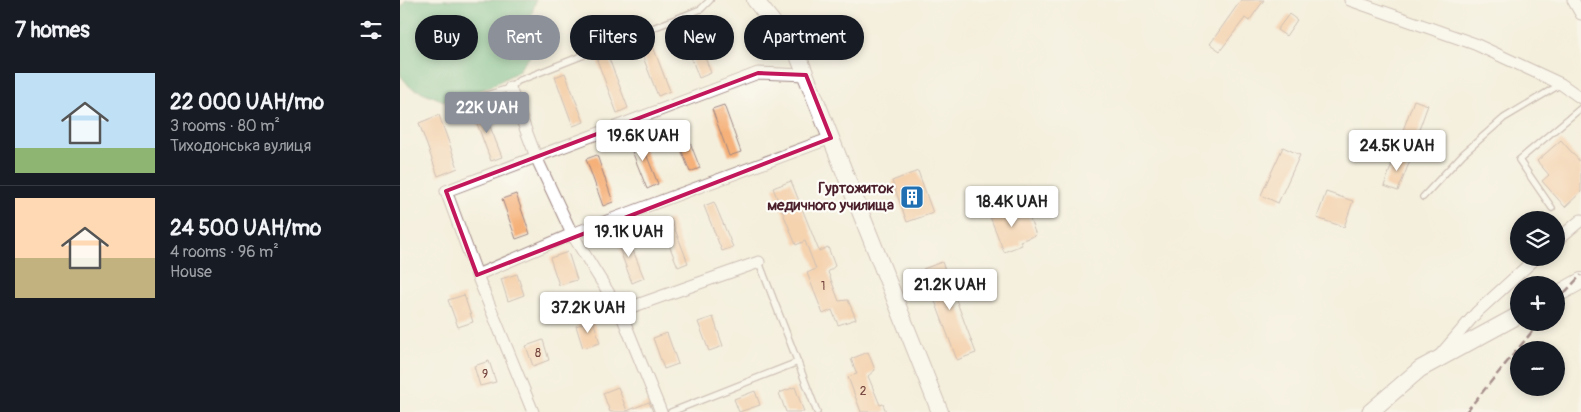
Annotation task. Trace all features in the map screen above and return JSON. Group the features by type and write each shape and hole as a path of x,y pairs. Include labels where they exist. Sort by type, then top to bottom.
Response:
{"main road":[{"path":"755,0 797,53 940,412"},
{"path":"1565,290 1581,281"},
{"path":"1370,412 1420,369 1510,320"}],"street":[{"path":"1350,0 1475,44 1561,84 1581,98"},
{"path":"1573,0 1581,14"},
{"path":"533,412 477,275 446,191 758,73 806,75"},
{"path":"510,88 536,157 572,234 620,311 661,412"},
{"path":"477,275 572,234 831,138"},
{"path":"1565,233 1581,220"},
{"path":"620,311 759,262"},
{"path":"1435,361 1477,312 1527,266"}],"lane":[{"path":"457,104 510,88 518,81 701,9 710,0"},
{"path":"1423,197 1463,154 1504,118 1561,84"},
{"path":"1552,208 1520,160 1581,108"},
{"path":"759,262 817,412"},
{"path":"671,412 798,362"}],"highlighted area":[{"path":"758,73 806,75 831,138 477,275 446,191"}],"green space":[{"path":"406,0 536,0 532,15 488,15 488,60 527,60 517,72 487,88 444,101 410,87 400,75 400,10"}],"building":[{"path":"1241,0 1264,0 1249,21 1245,18 1220,51 1210,44"},
{"path":"1289,14 1297,20 1286,36 1277,30"},
{"path":"655,52 670,91 658,96 644,60 655,60"},
{"path":"597,60 610,60 628,108 617,113"},
{"path":"692,60 706,60 711,73 699,78"},
{"path":"565,73 584,122 573,126 555,77"},
{"path":"1414,100 1428,105 1416,138 1402,133"},
{"path":"724,105 741,152 729,156 712,109"},
{"path":"482,106 502,157 491,161 472,110"},
{"path":"439,115 458,168 438,176 419,123"},
{"path":"684,127 700,168 690,172 674,131"},
{"path":"639,136 658,184 647,189 628,141"},
{"path":"1561,140 1581,163 1581,192 1565,207 1542,181 1549,175 1537,161"},
{"path":"1283,147 1300,155 1278,203 1261,195"},
{"path":"1396,153 1411,158 1398,191 1384,186"},
{"path":"597,155 613,202 603,206 586,159"},
{"name":"Гуртожиток медичного училища","path":"918,171 933,213 907,222 892,181"},
{"path":"791,181 819,251 828,247 835,266 828,272 839,301 848,300 856,319 838,325 832,310 823,314 807,273 816,269 805,241 796,245 773,188"},
{"path":"1326,192 1353,201 1344,227 1317,218"},
{"path":"516,194 530,234 516,239 502,199"},
{"path":"714,202 733,247 722,251 704,206"},
{"path":"1007,207 1010,215 1026,209 1036,235 1020,241 1022,245 1004,252 989,214"},
{"path":"671,219 688,263 678,267 660,223"},
{"path":"626,233 644,278 632,283 615,237"},
{"path":"568,252 577,280 559,285 550,258"},
{"path":"942,262 976,353 957,360 923,269"},
{"path":"517,274 524,295 508,301 501,279"},
{"path":"464,295 473,322 458,327 448,300"},
{"path":"713,317 723,346 709,351 698,322"},
{"path":"593,320 600,343 583,348 576,326"},
{"path":"667,333 678,364 664,369 653,338"},
{"path":"543,340 549,360 533,366 526,346"},
{"path":"868,352 875,370 868,376 880,405 883,404 886,412 861,412 848,377 857,374 851,359"},
{"path":"489,361 496,382 480,386 474,366"},
{"path":"618,387 627,411 649,402 653,412 610,412 603,393"},
{"path":"795,387 804,412 786,412 779,393"},
{"path":"755,391 760,405 739,412 734,399"}],"railway":[{"path":"1565,292 1581,275"},
{"path":"1466,412 1533,331"}],"place":[{"name":"Гуртожиток медичного училища","path":"912,197"}]}
